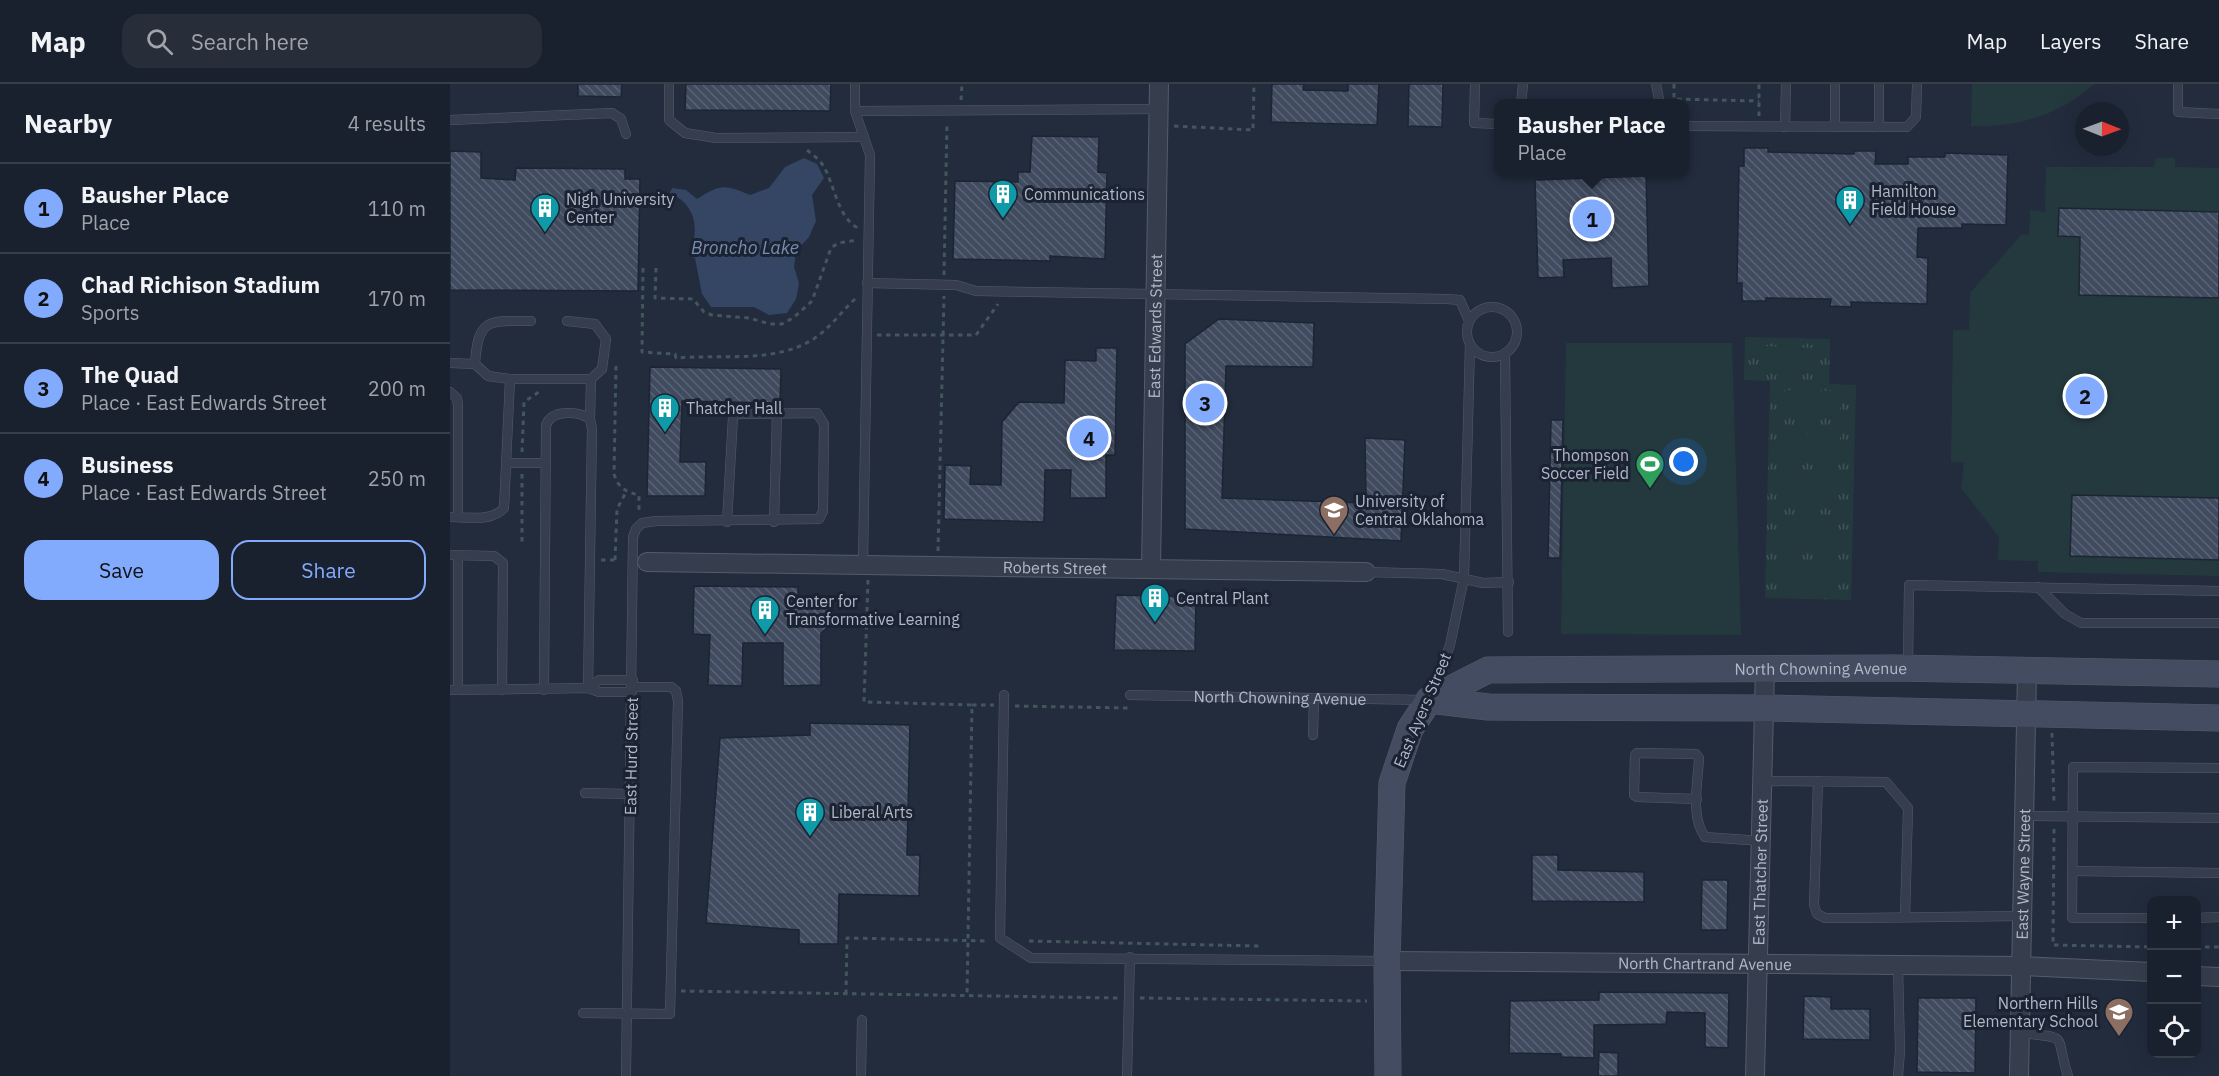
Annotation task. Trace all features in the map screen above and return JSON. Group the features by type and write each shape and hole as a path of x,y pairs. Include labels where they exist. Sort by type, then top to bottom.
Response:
{"street":[{"name":"East Edwards Street","path":"1151,568 1159,84"},
{"name":"Roberts Street","path":"647,562 938,564 1366,572"},
{"name":"East Thatcher Street","path":"1755,1076 1766,708 1764,668"},
{"name":"North Chowning Avenue","path":"1429,700 1488,670 1908,668 2219,674"},
{"name":"East Wayne Street","path":"2019,1076 2028,714 2027,672"},
{"name":"North Chowning Avenue","path":"1429,700 1488,707 1766,708 2219,718"},
{"name":"East Ayers Street","path":"1388,1076 1387,961 1392,783 1410,729 1429,700"},
{"name":"North Chartrand Avenue","path":"1387,961 2021,966 2147,972"},
{"path":"2201,976 2219,977"}],"lane":[{"path":"669,84 669,120 686,133 716,138 864,137"},
{"path":"855,84 855,111 870,155 866,334 865,563"},
{"path":"1475,84 1474,123 1494,124"},
{"path":"1522,99 1523,84"},
{"path":"1656,84 1659,99"},
{"path":"1785,127 1786,84"},
{"path":"1835,84 1835,127"},
{"path":"1879,84 1879,127"},
{"path":"1689,126 1907,127 1916,117 1917,84"},
{"path":"2178,84 2178,112 2219,114"},
{"path":"855,111 947,110 1158,117"},
{"path":"450,120 612,113 621,119 626,134"},
{"path":"867,283 944,284 976,291 1006,292 1447,298 1460,300 1469,321"},
{"path":"1489,307 1505,311 1511,316 1517,332 1512,348 1505,353 1498,357 1482,356 1470,344 1467,328 1474,314 1489,307"},
{"path":"475,364 476,339 483,328 495,321 531,321"},
{"path":"450,363 475,364 488,376 510,379 591,379 602,369 606,339 595,324 567,321"},
{"name":"East Ayers Street","path":"1429,700 1450,645 1464,578 1470,344"},
{"path":"1505,353 1508,632"},
{"path":"450,392 457,398 458,405 454,517 490,517 498,515 504,508 510,379"},
{"path":"588,688 591,379"},
{"path":"774,522 777,413"},
{"path":"817,413 824,424 823,511 819,519 813,521 774,522 726,522 733,417 738,414 817,413"},
{"path":"544,690 546,463 549,417 554,414 583,414 590,419"},
{"path":"506,463 546,463"},
{"name":"East Hurd Street","path":"626,1076 633,560 636,529 642,523 656,521 726,522"},
{"path":"502,690 504,563 494,555 454,555 454,690 502,690 544,690 588,688 599,680 632,686 671,687 676,691 678,701 670,1014 583,1013"},
{"name":"Roberts Street","path":"1366,572 1442,574 1483,583 1509,582"},
{"path":"1908,668 1909,585 2219,591"},
{"path":"2038,587 2065,614 2081,623 2219,623"},
{"path":"1004,695 1000,938 1002,940 1030,958 1130,957 1387,961"},
{"name":"North Chowning Avenue","path":"1130,695 1429,700"},
{"path":"1313,735 1314,699"},
{"path":"1697,799 1637,797 1634,795 1635,755 1637,753 1695,754 1699,758 1697,799 1699,828 1705,837 1762,841"},
{"path":"2147,918 2072,918 2073,767 2219,768"},
{"path":"1764,781 1886,782 1908,808 1905,917"},
{"path":"1818,782 1814,905 1817,914 1825,918 2022,916"},
{"path":"585,793 630,794"},
{"path":"2025,816 2219,818"},
{"path":"2072,871 2219,873"},
{"path":"2201,918 2219,918"},
{"path":"1127,1076 1130,957"},
{"path":"1898,966 1900,1051 1898,1076"},
{"path":"861,1076 862,1020"},
{"path":"2020,1033 2055,1036 2062,1043 2067,1074"}],"path":[{"path":"1158,117 1253,130 1254,84"},
{"path":"1759,84 1759,126"},
{"path":"1689,99 1759,101"},
{"path":"938,564 947,110"},
{"path":"807,138 807,150 822,164 832,182 841,207 855,227 868,235"},
{"path":"656,268 655,298 693,299 704,312 712,315 782,324 793,318 812,301 831,248 848,240 868,235"},
{"path":"643,268 642,352 675,354 676,358 759,355 783,351 815,338 859,295 867,294"},
{"path":"866,334 976,335 1006,292"},
{"path":"616,366 614,474 619,486 626,492 639,495 639,510"},
{"path":"522,544 524,402 532,395 543,392"},
{"path":"615,560 617,509 626,492"},
{"path":"590,560 626,560"},
{"path":"865,563 864,702 972,705 967,996"},
{"path":"2052,731 2055,765 2054,945 2147,947"},
{"path":"846,994 848,938 1262,946"},
{"path":"2201,947 2219,947"},
{"path":"670,990 1375,1001"}],"green space":[{"path":"1972,84 2094,84 2052,112 2021,122 1971,126"},
{"path":"2156,158 2175,158 2175,167 2219,168 2219,576 2038,572 2038,561 1998,560 1999,537 1961,488 1964,462 1951,462 1953,330 1969,330 1970,293 2021,235 2029,234 2030,210 2045,212 2046,167 2154,167"},
{"path":"1745,337 1830,339 1829,384 1856,385 1851,600 1765,598 1770,381 1744,380"},
{"name":"Thompson Soccer Field","path":"1566,343 1732,343 1741,635 1561,634"},
{"path":"1760,346 1816,348 1815,373 1759,372"},
{"path":"1785,390 1841,391 1840,417 1784,415"},
{"path":"1784,433 1840,435 1839,460 1783,459"},
{"path":"1783,477 1839,479 1838,504 1783,503"},
{"path":"1782,520 1838,521 1837,547 1781,546"},
{"path":"1781,564 1837,565 1836,591 1781,589"}],"water":[{"name":"Broncho Lake","path":"804,158 817,164 824,178 812,195 816,221 809,237 796,251 794,267 799,283 796,299 787,313 769,315 754,307 711,307 702,294 695,258 689,256 694,237 694,220 686,205 670,193 672,188 686,190 697,199 712,190 723,187 750,195 769,188 785,167"}],"building":[{"path":"578,84 622,84 621,97 578,96"},
{"path":"686,84 831,84 830,111 685,110"},
{"path":"1272,84 1304,84 1303,90 1348,91 1348,84 1379,84 1377,125 1271,122"},
{"path":"1409,84 1443,84 1442,127 1408,126"},
{"name":"Communications","path":"1032,136 1099,137 1098,172 1107,173 1105,259 1050,256 1050,261 953,259 955,181 1018,182 1018,172 1030,172"},
{"name":"Hamilton Field House","path":"1744,148 1768,148 1768,152 1854,154 1854,151 1876,151 1875,164 1908,164 1908,157 1945,157 1945,153 2008,155 2006,225 1962,224 1962,228 1918,228 1917,257 1928,258 1927,304 1851,302 1851,307 1830,306 1831,299 1766,298 1766,301 1742,301 1742,283 1737,283 1739,166 1744,166"},
{"name":"Nigh University Center","path":"450,151 481,152 481,178 515,180 516,168 625,169 625,179 640,179 638,291 450,290"},
{"path":"1646,177 1649,286 1612,288 1611,258 1563,260 1564,277 1538,278 1535,180"},
{"path":"2059,208 2219,212 2219,298 2079,295 2080,237 2058,236"},
{"path":"1219,319 1314,323 1313,367 1226,366 1222,498 1366,503 1365,438 1405,440 1401,541 1185,529 1185,344"},
{"path":"1096,348 1117,348 1115,455 1106,455 1106,498 1070,498 1071,470 1045,470 1044,522 944,519 945,465 971,466 970,484 1001,485 1002,422 1019,402 1064,403 1065,360 1096,361"},
{"name":"Thatcher Hall","path":"650,367 781,369 780,403 682,401 680,462 706,462 705,496 647,496"},
{"path":"1551,420 1563,420 1560,558 1548,558"},
{"path":"2072,495 2219,498 2219,560 2070,556"},
{"name":"Center for Transformative Learning","path":"694,586 798,587 798,603 818,598 829,602 836,615 832,624 821,633 821,685 783,686 783,643 743,643 742,686 708,685 710,635 693,634"},
{"name":"Central Plant","path":"1116,595 1196,597 1195,651 1114,650"},
{"name":"Liberal Arts","path":"810,723 910,725 907,855 920,855 919,896 839,894 838,944 799,944 799,930 706,923 720,738 810,735"},
{"path":"1532,855 1558,855 1558,870 1644,872 1644,902 1532,901"},
{"path":"1702,880 1728,880 1727,930 1701,930"},
{"path":"1599,992 1729,993 1728,1048 1705,1047 1705,1013 1667,1012 1666,1024 1594,1025 1594,1058 1561,1057 1561,1054 1509,1053 1510,1001 1599,1000"},
{"path":"1804,996 1831,997 1831,1009 1870,1009 1870,1040 1803,1039"},
{"path":"1918,998 1976,998 1975,1073 1917,1072"},
{"path":"1599,1052 1618,1053 1618,1076 1598,1076"}],"place":[{"name":"Bausher Place","path":"1592,219"},
{"name":"Communications","path":"1003,220"},
{"name":"Hamilton Field House","path":"1850,226"},
{"name":"Nigh University Center","path":"545,234"},
{"name":"Chad Richison Stadium","path":"2085,396"},
{"name":"The Quad","path":"1205,403"},
{"name":"Thatcher Hall","path":"665,434"},
{"name":"Business","path":"1089,438"},
{"name":"Thompson Soccer Field","path":"1650,490"},
{"name":"University of Central Oklahoma","path":"1334,536"},
{"name":"Central Plant","path":"1155,624"},
{"name":"Center for Transformative Learning","path":"765,636"},
{"name":"Liberal Arts","path":"810,838"},
{"name":"Northern Hills Elementary School","path":"2119,1038"}]}
